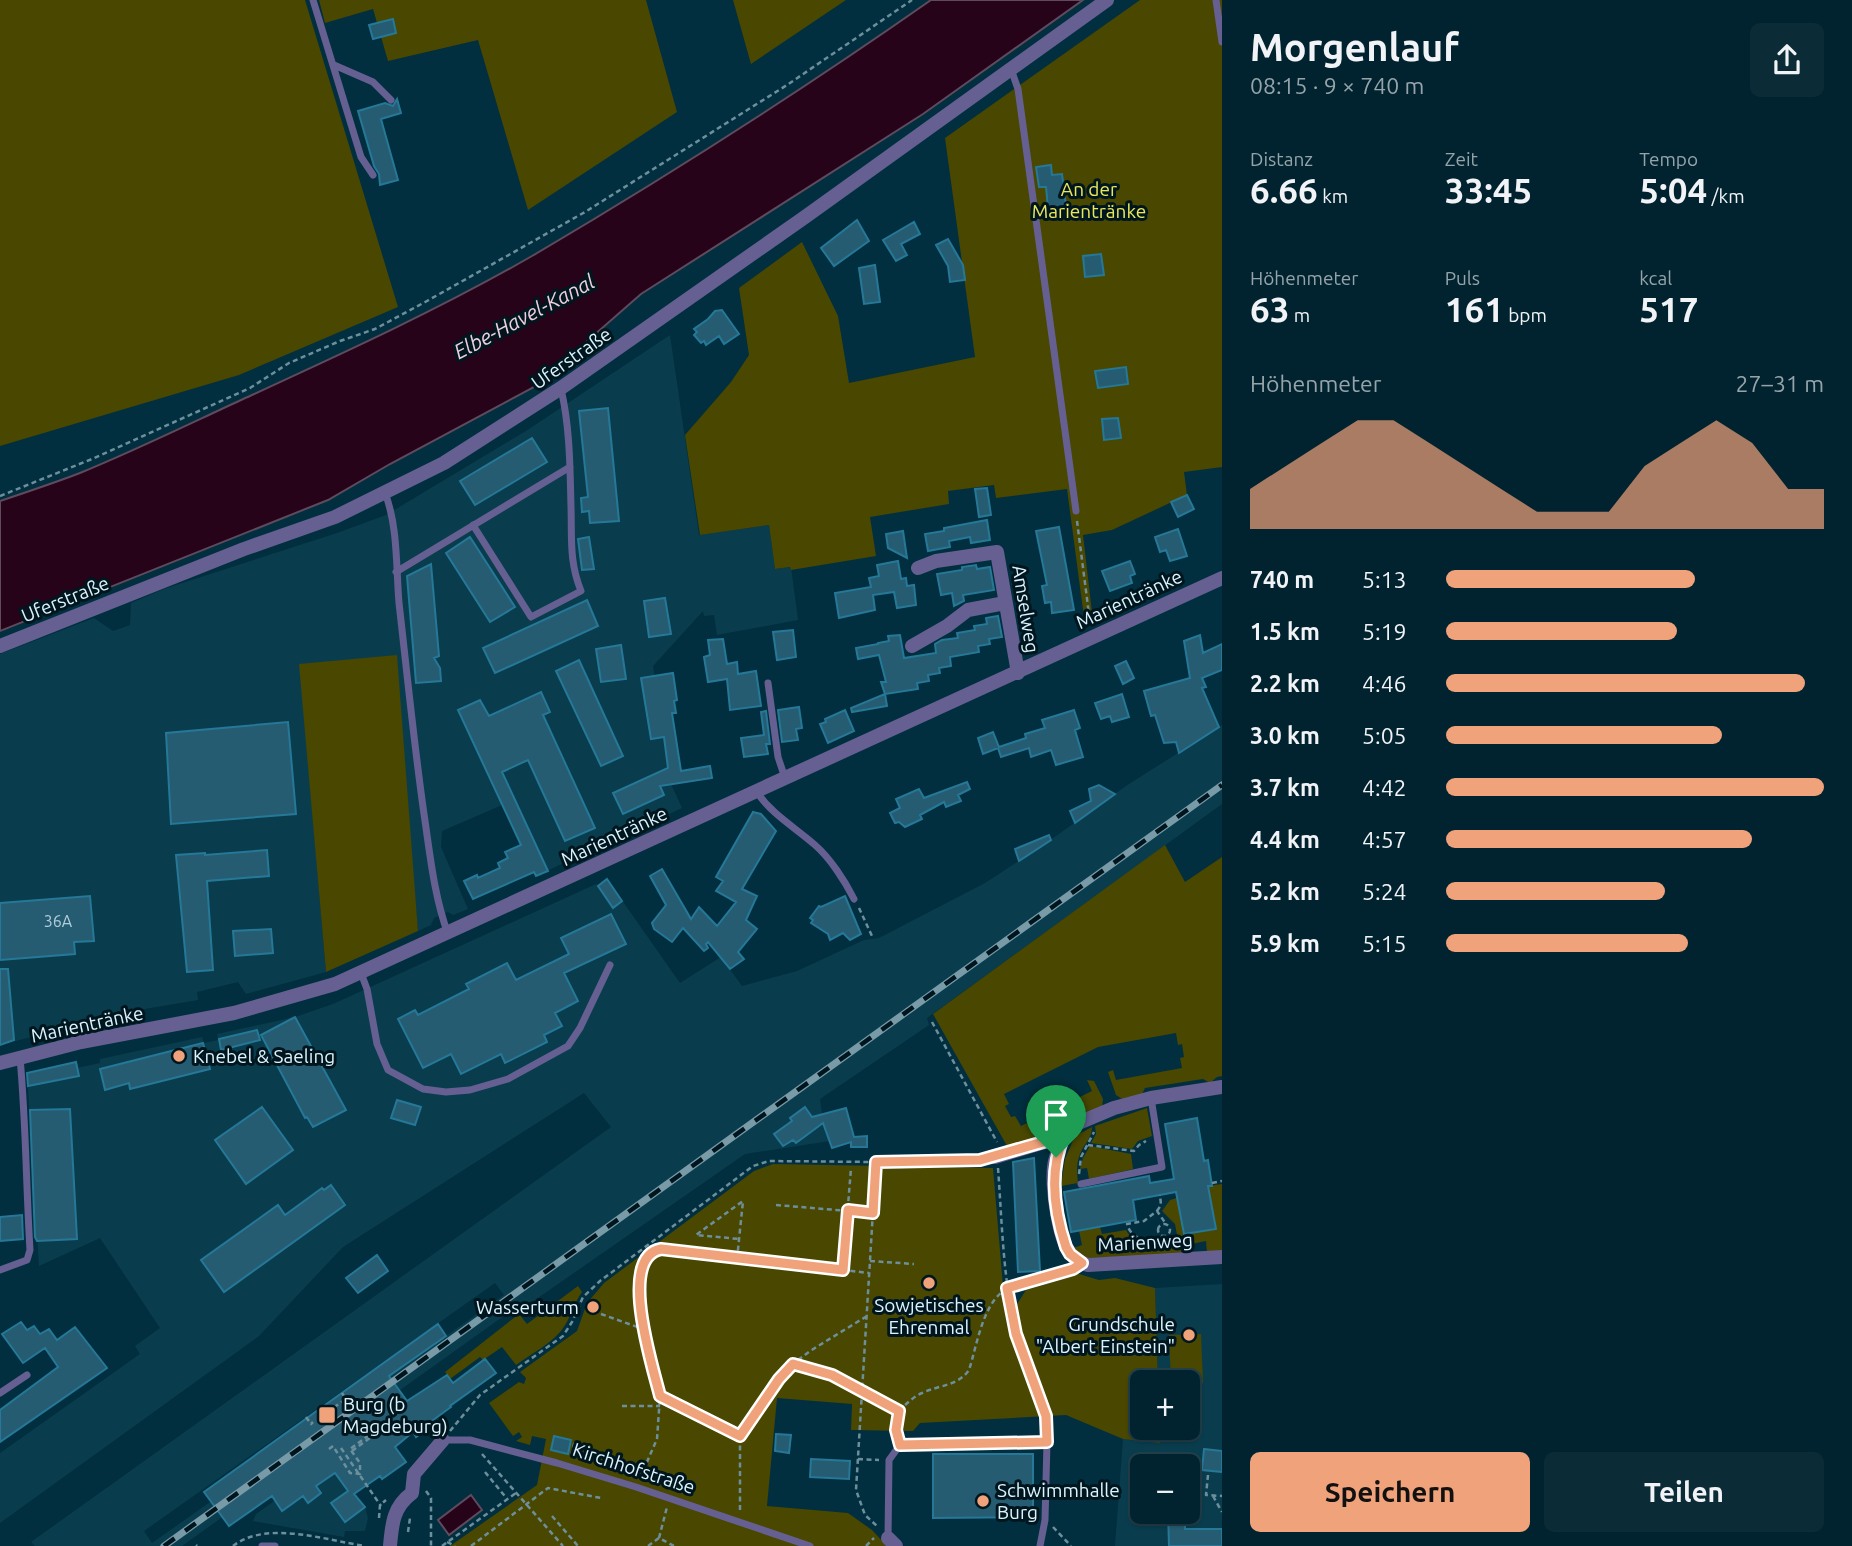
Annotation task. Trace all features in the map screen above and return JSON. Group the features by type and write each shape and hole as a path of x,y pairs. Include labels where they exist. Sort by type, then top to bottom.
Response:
{"street":[{"name":"Uferstraße","path":"0,646 244,549 335,517 444,463 561,388 1107,0"},
{"name":"Amselweg","path":"918,568 936,561 998,552 1018,673"},
{"name":"Marientränke","path":"0,1063 81,1042 234,1013 322,988 448,934 1222,578"},
{"path":"912,646 947,626 968,610 1005,603"},
{"path":"999,1156 1064,1136 1076,1124 1114,1108 1151,1098 1222,1087"},
{"name":"Marienweg","path":"1064,1136 1056,1157 1055,1194 1066,1247 1070,1254 1088,1265 1222,1257"},
{"path":"390,1546 393,1514 412,1493 414,1474 443,1440"}],"lane":[{"path":"313,0 361,157 373,175"},
{"path":"1216,0 1222,42"},
{"path":"334,65 373,82 391,100"},
{"path":"1011,69 1018,89 1076,511"},
{"path":"473,525 531,617 581,592 572,569 570,467 561,388"},
{"path":"396,572 570,467"},
{"path":"386,493 392,511 414,745 429,851 441,915 448,934"},
{"path":"768,683 778,757 785,779"},
{"path":"757,792 768,806 818,847 854,899"},
{"path":"361,972 367,989 377,1044 388,1070 423,1089 446,1092 470,1090 508,1079 568,1046 580,1028 610,965"},
{"path":"0,1270 27,1260 30,1250 26,1128 20,1058"},
{"path":"1081,1184 1162,1167 1151,1098"},
{"path":"0,1393 27,1375"},
{"name":"Kirchhofstraße","path":"443,1440 470,1440 569,1466 810,1546"},
{"path":"892,1542 889,1460 900,1445 1047,1442 1045,1520 1040,1546"},
{"path":"261,1546 275,1546"}],"path":[{"path":"0,496 92,459 238,394 289,363 374,329 427,301 585,212 787,85 912,0"},
{"path":"1076,511 1092,638"},
{"path":"854,899 872,936"},
{"path":"932,1021 993,1134 999,1156 1007,1288 1016,1334 1046,1416 1047,1442"},
{"path":"1081,1184 1079,1166 1083,1150 1088,1145 1134,1152 1139,1145 1158,1138"},
{"path":"443,1440 480,1395 563,1336 583,1297 600,1281 754,1166 769,1161 980,1160 999,1156"},
{"path":"876,1162 856,1490 865,1515 892,1542"},
{"path":"843,1270 851,1168"},
{"path":"1212,1183 1222,1181"},
{"path":"1157,1211 1170,1233 1151,1240 1139,1239 1131,1233 1127,1224 1144,1221 1157,1211 1161,1205 1160,1195"},
{"path":"737,1259 744,1201 696,1235 739,1240"},
{"path":"776,1205 873,1213"},
{"path":"1163,1237 1157,1229 1166,1224"},
{"path":"636,1487 657,1439 660,1406 660,1396 643,1329 640,1281 642,1264 649,1253 661,1249 869,1273"},
{"path":"870,1261 914,1264"},
{"path":"900,1445 896,1430 899,1411 924,1392 959,1381 965,1376 983,1322 996,1299 1007,1288 1073,1269 1082,1263"},
{"path":"601,1314 643,1329"},
{"path":"740,1522 740,1436 779,1379 793,1364 867,1316"},
{"path":"793,1364 832,1375 899,1411"},
{"path":"342,1393 350,1404"},
{"path":"660,1396 740,1436"},
{"path":"320,1417 346,1399"},
{"path":"622,1406 660,1406"},
{"path":"306,1417 314,1429"},
{"path":"329,1449 333,1446 350,1473 360,1474 360,1463 350,1449 382,1429 376,1421"},
{"path":"470,1440 563,1546"},
{"path":"569,1466 575,1440"},
{"path":"341,1448 355,1467"},
{"path":"858,1459 889,1460"},
{"path":"485,1472 508,1500"},
{"path":"414,1474 431,1498 431,1546"},
{"path":"1208,1475 1206,1495 1222,1496"},
{"path":"471,1546 548,1488 601,1498"},
{"path":"443,1546 516,1493"},
{"path":"1213,1496 1222,1512"},
{"path":"422,1502 431,1498"},
{"path":"648,1546 659,1538 669,1499"},
{"path":"552,1516 578,1546"},
{"path":"408,1532 410,1519"},
{"path":"1045,1520 1071,1546"},
{"path":"233,1546 247,1537 259,1534 286,1534 365,1546"},
{"path":"284,1543 286,1534"},
{"path":"659,1538 674,1546"},
{"path":"447,1542 453,1546"}],"shaded area":[{"path":"670,335 699,535 769,525 775,569 791,567 798,620 717,635 714,615 704,616 703,611 653,666 671,784 682,808 536,876 502,805 442,831 441,847 468,909 453,915 448,912 434,918 431,925 418,931 412,867 300,664 326,972 246,994 238,982 197,992 198,1000 127,1012 0,1045 0,654 94,618 113,631 130,625 131,603 164,589 386,515 526,431"},
{"path":"1222,725 1222,804 927,1018 929,1025 820,1099 823,1121 830,1141 745,1154 535,1300 519,1314 515,1308 182,1546 35,1546 31,1542 611,1127 584,1093 343,1247 259,1336 0,1523 0,1453 140,1354 135,1346 160,1328 100,1238 39,1266 27,1073 76,1062 77,1068 100,1063 100,1059 202,1037 204,1043 218,1040 217,1034 295,1017 333,1004 596,884 598,886 607,879 680,983 721,957 742,986 797,971 864,940 879,938 985,883 1126,786","holes":["495,1283 504,1295 152,1543 144,1531"]},
{"path":"1222,1284 1222,1546 1115,1546 1123,1439 1160,1442 1200,1440 1200,1370 1158,1370 1155,1288"},
{"path":"329,1462 365,1507 368,1518 365,1531 345,1531 344,1537 253,1521 256,1514"}],"green space":[{"path":"0,0 305,0 398,307 239,375 0,446"},
{"path":"319,0 646,0 677,112 528,210 478,40 388,61 373,9 325,23"},
{"path":"733,0 846,0 751,64"},
{"name":"An der Marientränke","path":"1140,0 1222,0 1222,467 1184,472 1187,495 1112,530 1083,535 1093,621 1085,625 1067,489 996,498 994,485 948,491 949,504 870,517 876,556 791,570 790,567 775,569 769,525 700,535 685,435 731,382 749,355 739,288 802,242 838,316 849,383 975,357 945,138"},
{"path":"397,655 418,931 326,972 299,664"},
{"path":"1165,845 1185,882 1222,857 1222,1076 1210,1083 1203,1079 1145,1088 1142,1094 1122,1099 1116,1095 1108,1072 1113,1070 1116,1080 1182,1068 1182,1044 1178,1045 1176,1033 1098,1047 1004,1094 1009,1104 1005,1106 1011,1117 1015,1116 1021,1126 1092,1091 1087,1080 1094,1081 1103,1099 1102,1107 1073,1119 1061,1130 1007,1146 933,1014"},
{"path":"1147,1108 1152,1136 1138,1141 1132,1149 1091,1143 1096,1134 1095,1126"},
{"path":"1092,1127 1079,1158 1078,1183 1061,1186 1065,1159 1075,1136"},
{"path":"1090,1146 1131,1154 1133,1169 1089,1179 1087,1168 1080,1169"},
{"path":"773,1164 993,1168 1003,1286 1008,1311 1014,1309 1026,1290 1079,1274 1099,1280 1115,1278 1155,1288 1158,1370 1130,1370 1130,1440 1066,1415 920,1423 913,1431 851,1430 852,1404 777,1398 767,1506 848,1513 872,1530 887,1546 450,1546 537,1485 546,1439 532,1436 530,1445 516,1441 522,1437 519,1432 513,1436 489,1403 519,1382 524,1384 526,1378 520,1372 577,1331 587,1303 604,1283 754,1171"},
{"path":"1222,1184 1222,1252 1207,1253 1206,1241 1186,1245 1187,1254 1088,1258 1073,1248 1082,1245 1079,1231 1100,1227 1102,1234 1126,1230 1136,1240 1150,1244 1172,1239 1177,1235 1175,1224 1162,1211 1170,1200 1177,1198 1184,1234 1215,1229 1208,1186"},
{"path":"578,1286 582,1292 561,1331 516,1365 502,1347 483,1360 480,1357 450,1379 445,1372 519,1314 527,1324"},
{"path":"1201,1334 1203,1383 1200,1383 1200,1370 1170,1370 1169,1335"},
{"path":"1132,1440 1160,1440 1160,1443"}],"water":[{"name":"Elbe-Havel-Kanal","path":"931,0 1083,0 923,114 641,294 536,386 328,500 0,631 0,501 80,473 140,447 388,331 497,276 684,164"},
{"path":"471,1495 482,1510 449,1535 438,1520"}],"building":[{"path":"393,19 396,33 373,39 369,25"},
{"path":"397,99 401,113 381,119 398,180 380,185 379,174 374,166 358,111 385,103 393,106"},
{"path":"1051,165 1052,175 1062,174 1066,206 1048,208 1046,187 1039,187 1036,167"},
{"path":"857,220 869,241 834,266 821,248"},
{"path":"914,222 920,234 901,244 907,255 896,261 883,240"},
{"path":"948,239 963,265 965,280 950,282 948,266 936,245"},
{"path":"1101,254 1104,275 1085,277 1083,256"},
{"path":"875,265 880,302 864,304 859,268"},
{"path":"722,310 739,334 724,344 719,336 706,345 704,341 701,343 694,335 697,332 694,329 715,311"},
{"path":"1126,367 1128,384 1098,388 1095,371"},
{"path":"608,408 619,521 590,523 589,511 582,512 581,498 588,497 579,411"},
{"path":"1118,418 1121,438 1104,440 1102,419"},
{"path":"532,438 547,462 475,505 460,481"},
{"path":"987,488 991,515 979,517 975,489"},
{"path":"1187,495 1194,509 1178,517 1171,502"},
{"path":"987,520 990,540 971,543 970,537 949,541 950,547 928,551 925,534"},
{"path":"1059,527 1074,610 1052,613 1051,602 1045,603 1042,586 1047,585 1036,531"},
{"path":"1178,529 1187,556 1170,561 1166,550 1160,552 1155,537"},
{"path":"903,531 907,558 888,548 886,534"},
{"path":"470,537 515,607 490,622 446,553"},
{"path":"589,537 594,569 582,570 578,539"},
{"path":"898,561 901,579 906,578 907,586 914,585 916,605 897,608 894,592 873,595 875,610 839,618 835,593 871,587 869,578 879,576 877,565"},
{"path":"1130,561 1135,574 1130,576 1132,583 1110,591 1102,571"},
{"path":"431,564 439,656 434,658 440,668 441,681 416,683 407,576"},
{"path":"976,565 977,569 990,567 994,590 963,595 964,601 954,606 952,593 941,595 937,574"},
{"path":"665,598 671,634 649,637 644,601"},
{"path":"587,600 598,626 495,673 483,648"},
{"path":"998,616 1002,637 989,639 990,644 978,646 979,652 950,657 951,666 939,668 940,673 928,675 929,681 917,683 918,689 885,694 881,682 886,682 879,655 858,659 856,648 889,641 888,636 900,635 904,658 936,653 935,644 942,640 958,638 957,633 975,630 974,626 987,624 986,618"},
{"path":"793,630 796,657 777,660 773,632"},
{"path":"1200,635 1203,653 1222,644 1222,670 1202,678 1206,687 1202,688 1219,727 1179,753 1176,742 1164,743 1155,715 1151,716 1144,691 1190,678 1184,641"},
{"path":"723,639 727,664 737,662 738,674 756,671 761,706 730,710 727,679 708,682 704,657 710,655 708,640"},
{"path":"621,645 626,679 601,682 596,649"},
{"path":"579,660 623,756 601,766 556,671"},
{"path":"1126,661 1134,678 1123,684 1115,666"},
{"path":"673,673 677,700 674,701 676,713 672,713 681,771 710,766 712,778 660,786 664,795 623,814 613,793 668,768 664,737 651,739 641,678"},
{"path":"541,692 550,712 543,715 595,828 565,841 528,760 502,772 548,871 536,876 534,872 473,899 464,881 500,868 498,863 508,858 505,852 521,845 458,710 480,700 489,716"},
{"path":"885,694 887,706 852,712 851,708"},
{"path":"1122,694 1129,717 1112,722 1110,716 1101,719 1095,703"},
{"path":"799,707 802,728 796,729 798,740 782,742 778,710"},
{"path":"845,710 854,731 828,743 820,724"},
{"path":"1074,710 1080,728 1075,730 1083,757 1056,765 1051,750 1031,757 1029,748 1001,757 998,748 983,754 978,738 993,732 999,747 1045,728 1042,720"},
{"path":"766,711 770,744 766,744 768,754 744,757 741,738 764,735 761,712"},
{"path":"288,722 296,814 171,824 166,733"},
{"path":"967,782 970,789 958,795 961,801 946,807 944,802 920,815 922,819 905,827 899,822 895,823 890,813 900,808 896,799 919,789 924,798"},
{"path":"1099,785 1115,794 1075,823 1070,811 1091,801 1089,789"},
{"path":"753,812 761,814 776,831 742,889 757,896 746,920 757,929 738,952 744,959 730,969 708,942 708,948 704,951 683,928 672,942 654,929 652,923 666,905 650,876 662,869 691,919 699,907 717,926 736,902 716,891 723,881 716,877"},
{"path":"1049,835 1051,840 1019,861 1015,849"},
{"path":"267,850 269,876 207,881 213,970 187,972 176,855"},
{"path":"607,879 622,901 613,908 598,886"},
{"path":"90,896 94,941 74,942 75,954 0,960 0,903"},
{"path":"845,896 861,934 850,940 843,933 830,940 828,934 811,923 813,920 810,918 819,906"},
{"path":"611,914 626,944 564,973 578,1001 555,1013 562,1026 544,1035 547,1042 505,1063 501,1054 461,1074 451,1054 423,1068 398,1019 415,1010 418,1015 469,989 466,984 507,963 516,980 569,954 561,938"},
{"path":"271,929 273,953 235,956 233,931"},
{"path":"0,969 8,969 14,1040 0,1045"},
{"path":"295,1017 346,1110 313,1127 307,1117 305,1118 261,1035"},
{"path":"257,1030 260,1040 221,1050 219,1039"},
{"name":"Knebel & Saeling","path":"203,1043 210,1069 130,1089 129,1083 105,1090 100,1069"},
{"path":"76,1062 79,1076 28,1086 27,1073"},
{"path":"397,1100 421,1107 415,1125 391,1118"},
{"path":"262,1107 293,1150 246,1184 215,1140"},
{"path":"805,1107 812,1117 846,1108 854,1137 867,1136 867,1147 851,1147 851,1142 832,1148 823,1123 796,1143 793,1140 783,1146 774,1134"},
{"path":"70,1109 77,1239 37,1241 30,1110"},
{"path":"1197,1118 1204,1161 1208,1160 1212,1186 1208,1186 1216,1229 1184,1234 1176,1192 1133,1200 1136,1220 1071,1232 1064,1192 1149,1176 1150,1183 1174,1179 1165,1124"},
{"path":"1034,1158 1040,1271 1018,1272 1013,1162"},
{"path":"331,1185 345,1205 224,1292 201,1260 278,1205 285,1215 322,1188 324,1190"},
{"path":"22,1215 23,1239 0,1241 0,1217"},
{"path":"377,1255 388,1271 358,1293 346,1278"},
{"path":"21,1322 27,1330 34,1326 40,1334 49,1329 57,1340 75,1327 107,1368 0,1442 0,1410 58,1367 45,1348 23,1363 2,1334"},
{"path":"438,1324 446,1336 389,1376 407,1401 447,1375 453,1383 485,1359 496,1373 425,1426 427,1429 416,1437 413,1432 395,1447 406,1462 354,1494 365,1507 345,1522 331,1503 348,1491 335,1473 316,1486 321,1493 308,1503 303,1496 282,1511 272,1496 229,1526 204,1492"},
{"path":"776,1434 791,1435 789,1453 775,1451"},
{"path":"554,1436 571,1440 568,1454 551,1450"},
{"path":"1204,1449 1222,1451 1222,1472 1202,1470"},
{"name":"Schwimmhalle Burg","path":"933,1454 1033,1454 1033,1517 933,1518"},
{"path":"811,1459 850,1461 849,1479 810,1477"},
{"path":"1168,1524 1185,1524 1185,1529 1222,1529 1222,1546 1169,1546"}],"railway":[{"path":"164,1546 1222,785"}],"place":[{"name":"Knebel & Saeling","path":"179,1056"},
{"name":"Sowjetisches Ehrenmal","path":"929,1283"},
{"name":"Wasserturm","path":"593,1307"},
{"name":"Grundschule \"Albert Einstein\"","path":"1189,1335"},
{"name":"Burg (b Magdeburg)","path":"327,1415"},
{"name":"Schwimmhalle Burg","path":"983,1501"}],"route":[{"path":"1064,1136 1056,1157 1055,1194 1063,1239 1070,1254 1082,1263 1073,1269 1007,1288 1016,1334 1046,1416 1047,1442 900,1445 896,1430 899,1411 846,1381 793,1364 779,1379 740,1436 660,1396 641,1312 642,1264 649,1253 661,1249 843,1270 848,1210 873,1213 876,1162 980,1160 1064,1136"}]}
